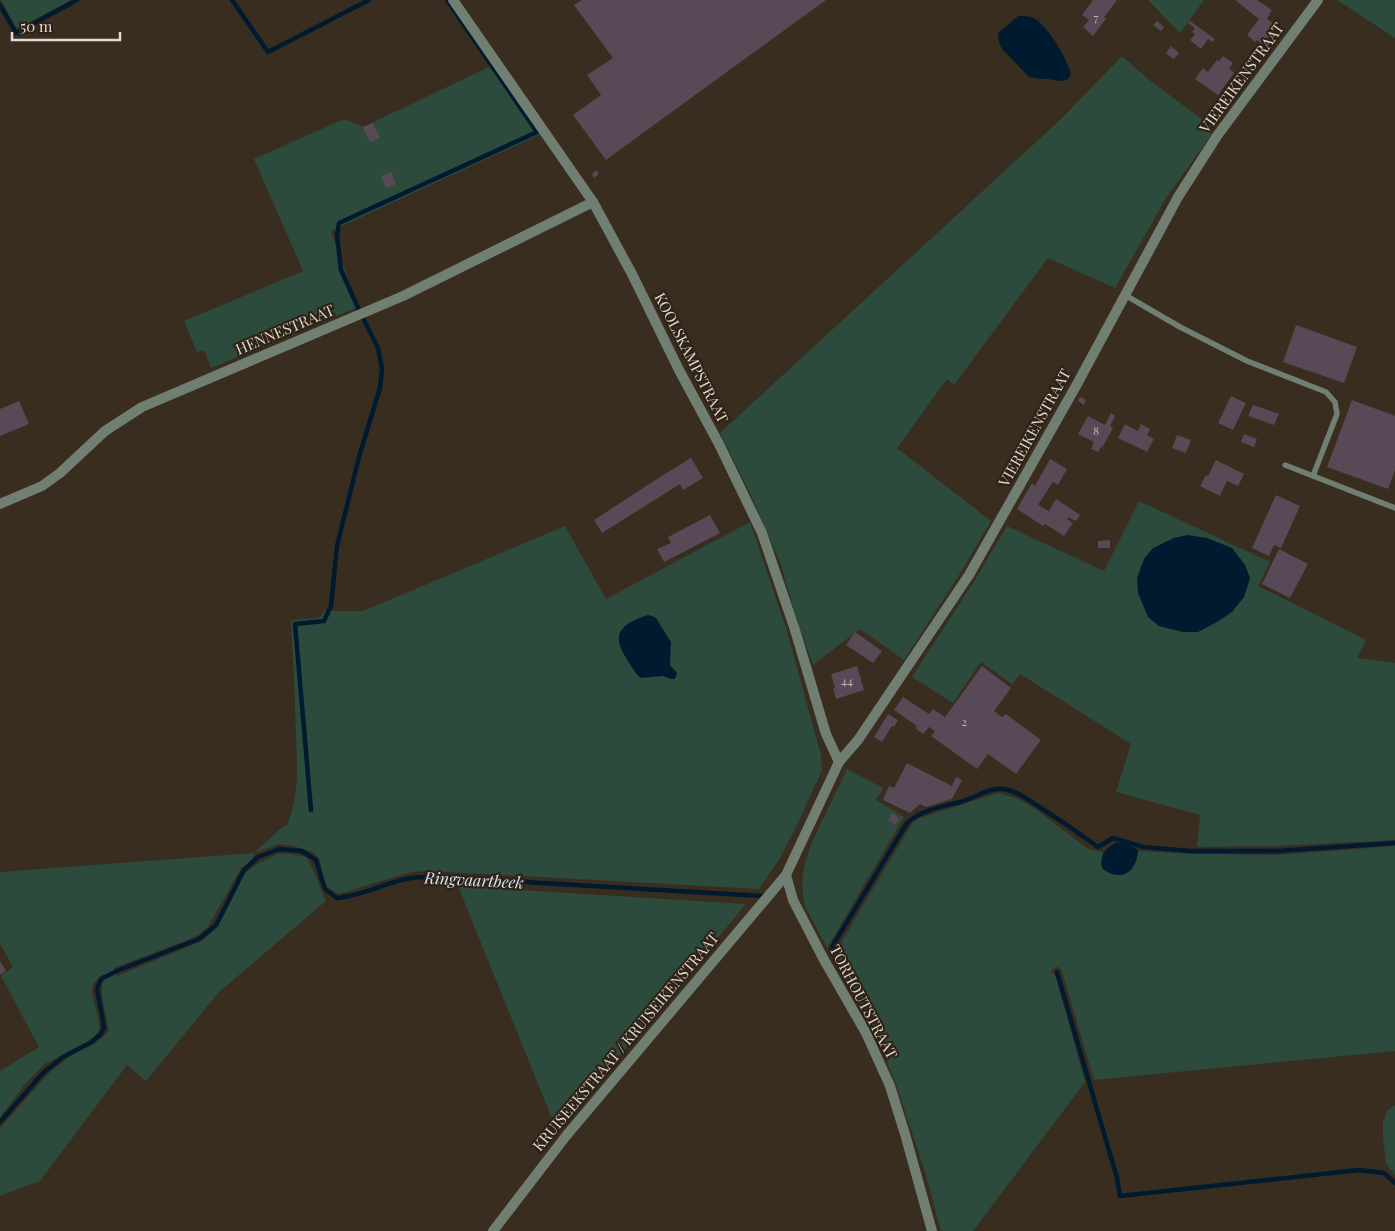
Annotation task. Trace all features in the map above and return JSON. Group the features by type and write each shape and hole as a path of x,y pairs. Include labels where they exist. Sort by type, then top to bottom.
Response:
{"street":[{"name":"KOOLSKAMPSTRAAT","path":"453,0 594,202 679,370 719,444 762,533 803,656 826,734 839,762"},
{"name":"VIEREIKENSTRAAT","path":"786,875 839,762 858,740 969,575 1076,386 1178,197 1217,136 1318,0"},
{"name":"HENNESTRAAT","path":"0,504 42,486 60,473 105,431 142,407 404,296 594,202"},
{"name":"KRUISEEKSTRAAT / KRUISEIKENSTRAAT","path":"493,1231 566,1136 786,875"},
{"name":"TORHOUTSTRAAT","path":"786,875 793,900 823,958 866,1033 890,1086 932,1231"}],"lane":[{"path":"1125,295 1180,327 1247,361 1326,392 1335,402 1337,414 1312,476"},
{"path":"1285,466 1395,508"}],"green space":[{"path":"1,0 71,0 21,27 16,27"},
{"path":"1148,0 1204,0 1180,33"},
{"path":"1337,0 1395,0 1395,38"},
{"path":"1122,56 1148,79 1211,126 1212,134 1166,198 1115,288 1048,258 954,385 947,379 897,448 991,521 961,572 904,660 860,629 813,665 794,611 780,562 750,493 720,433 1061,119"},
{"path":"491,66 541,134 331,231 358,307 211,368 204,350 197,352 184,321 303,271 254,159 344,119 363,127"},
{"path":"1139,501 1270,562 1258,586 1366,640 1357,658 1395,663 1395,840 1276,846 1197,847 1200,815 1116,792 1131,744 1020,674 1012,684 981,662 953,703 912,677 975,580 1007,526 1104,571","holes":["1232,548 1245,565 1250,578 1244,597 1198,632 1183,632 1159,626"]},
{"path":"750,522 786,628 821,755 822,770 780,858 759,889 429,871 411,872 339,894 327,887 322,874 320,860 313,852 279,844 254,853 287,825 296,791 297,769 291,622 293,620 317,618 324,611 363,611 565,526 606,599"},
{"path":"847,769 883,788 876,800 904,817 827,948 804,904 802,881 811,844"},
{"path":"998,793 1016,798 1034,808 1088,849 1103,852 1105,861 1137,851 1276,855 1395,846 1395,1051 1094,1080 1061,968 1056,967 1051,971 1056,977 1085,1082 973,1231 941,1231 925,1172 896,1084 874,1030 833,956 913,822 920,818"},
{"path":"254,853 251,862 241,868 208,927 185,941 114,968 117,976 202,941 218,926 245,873 259,863 278,854 306,857 326,901 219,992 146,1081 127,1065 40,1181 0,1196 0,1128 51,1071 74,1053 96,1043 109,1031 102,997 102,983 106,979 104,974 93,983 92,992 99,1030 93,1039 45,1064 25,1084 0,1118 0,1071 39,1047 1,976 13,967 0,944 0,872"},
{"path":"458,886 746,904 557,1131"},
{"path":"1395,1105 1395,1175 1386,1163 1383,1123 1387,1111"}],"water":[{"path":"1018,16 1034,18 1051,35 1069,69 1071,75 1067,80 1058,81 1029,77 1002,49 998,33"},
{"path":"1187,535 1207,538 1232,548 1245,565 1250,578 1244,597 1232,612 1198,632 1183,632 1159,626 1148,617 1138,593 1137,578 1144,559 1153,548 1174,538"},
{"path":"648,615 656,618 671,642 670,665 677,673 675,679 663,676 641,678 631,666 621,648 620,633 625,626 634,620"},
{"path":"1115,843 1121,843 1138,850 1137,858 1131,870 1121,875 1115,875 1102,868 1101,860 1104,853"}],"building":[{"path":"582,0 826,0 606,160 573,115 601,95 587,75 613,58 574,5"},
{"path":"1093,0 1117,0 1093,36 1083,27 1089,20 1082,15"},
{"path":"1235,0 1257,0 1272,10 1267,19 1277,26 1263,45 1257,40 1255,42 1247,35 1259,19"},
{"path":"1157,21 1164,27 1161,31 1153,25"},
{"path":"1190,21 1215,39 1213,42 1208,39 1201,49 1190,40 1195,34 1192,32 1195,28 1188,23"},
{"path":"1171,46 1179,53 1173,59 1166,53"},
{"path":"1223,56 1233,63 1229,68 1234,73 1218,95 1195,79 1203,68 1208,72 1217,60 1219,61"},
{"path":"373,123 380,138 370,142 363,127"},
{"path":"596,170 599,174 594,178 592,174"},
{"path":"391,172 396,184 386,188 381,176"},
{"path":"1296,325 1357,347 1344,383 1283,362"},
{"path":"1231,396 1246,403 1233,430 1218,423"},
{"path":"1080,397 1086,400 1084,405 1078,401"},
{"path":"1352,400 1395,416 1395,470 1388,489 1327,467"},
{"path":"19,401 29,424 0,436 0,409"},
{"path":"1253,405 1279,414 1274,425 1248,416"},
{"path":"1111,413 1115,416 1110,426 1113,428 1102,448 1098,452 1091,449 1094,442 1078,434 1088,416 1105,425"},
{"path":"1125,424 1138,431 1141,424 1150,429 1147,435 1154,439 1147,452 1118,438"},
{"path":"1244,434 1257,439 1254,447 1241,442"},
{"path":"1177,435 1191,440 1186,453 1172,448"},
{"path":"691,458 703,478 683,490 680,484 602,533 594,520"},
{"path":"1050,459 1067,469 1058,485 1053,482 1038,505 1049,511 1056,499 1080,515 1076,521 1068,517 1067,519 1073,523 1064,536 1045,524 1043,526 1017,509 1032,483 1035,486"},
{"path":"1216,460 1244,474 1238,486 1227,481 1220,496 1200,486 1206,475 1208,476"},
{"path":"1276,495 1300,506 1281,548 1274,545 1269,556 1252,548"},
{"path":"710,515 720,533 664,562 657,549 671,543 668,537"},
{"path":"1110,540 1110,548 1098,548 1098,541"},
{"path":"1279,549 1308,564 1290,598 1262,584"},
{"path":"855,632 882,651 873,663 846,645"},
{"path":"857,666 864,690 836,699 831,674"},
{"path":"982,666 1011,688 994,711 1002,717 1006,714 1041,740 1016,774 988,754 977,769 931,736 935,731 929,727 923,734 915,728 917,726 894,710 903,697 929,714 933,709 945,717"},
{"path":"888,714 898,720 882,742 874,737"},
{"path":"907,763 952,786 956,777 962,780 952,799 926,807 920,804 910,813 883,800 889,786 894,788"},
{"path":"892,813 899,818 895,825 888,820"},
{"path":"0,961 6,971 0,975"}],"waterway":[{"path":"0,5 16,33 77,0"},
{"path":"232,0 268,52 369,0"},
{"path":"311,810 295,624 324,621 331,606 337,546 359,457 380,388 382,369 378,348 341,270 337,235 339,223 537,132 447,0"},
{"path":"832,947 907,823 925,812 992,790 1004,789 1019,794 1098,847 1113,838 1143,847 1191,851 1276,851 1395,843"},
{"name":"Ringvaartbeek","path":"0,1122 43,1073 63,1057 90,1043 101,1034 104,1027 97,989 101,979 119,970 199,939 216,925 244,870 258,857 279,849 302,851 316,860 325,889 337,898 355,895 414,877 762,896"},
{"path":"1057,972 1117,1178 1120,1196 1359,1170 1384,1173 1395,1183"}]}
